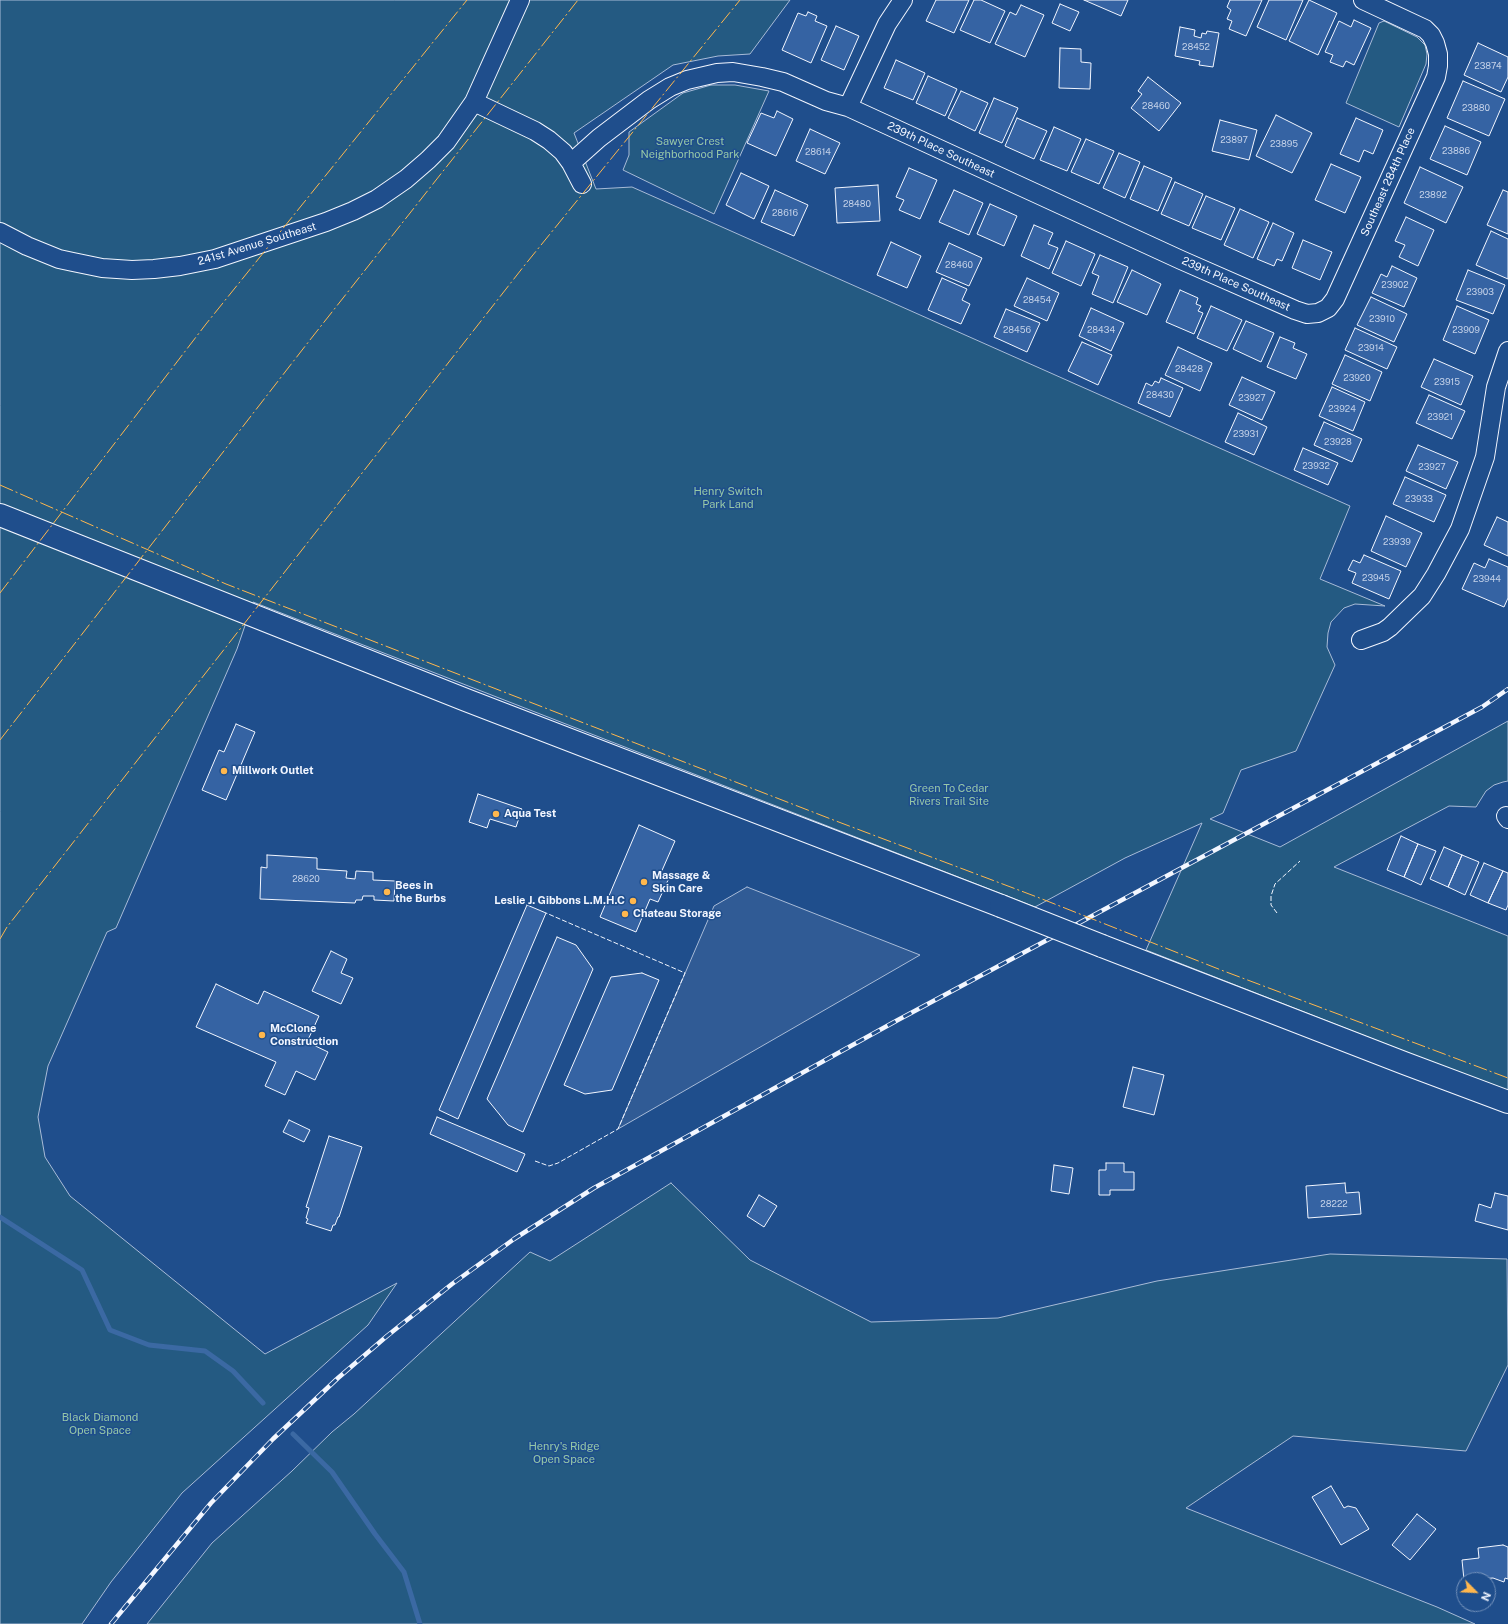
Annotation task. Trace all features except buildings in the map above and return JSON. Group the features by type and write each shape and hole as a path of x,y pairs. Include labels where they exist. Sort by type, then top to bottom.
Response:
{"main road":[{"path":"0,515 459,697 1508,1102"}],"street":[{"name":"241st Avenue Southeast","path":"0,232 27,246 59,259 102,268 132,270 154,269 216,259 326,222 353,211 377,198 406,179 446,142 474,102 520,0"},
{"path":"848,107 887,24 903,0"},
{"name":"Southeast 284th Place","path":"1318,313 1328,308 1335,299 1436,77 1438,54 1431,35 1425,28 1364,0"},
{"name":"239th Place Southeast","path":"571,163 598,138 659,93 670,87 704,75 733,72 762,77 783,82 826,101 848,107 1288,307 1307,314 1318,313"},
{"path":"474,102 545,137 563,152 571,163 582,184"},
{"path":"1361,640 1383,632 1390,627 1422,596 1436,574 1460,529 1485,457 1496,387 1508,351"}],"green space":[{"path":"0,0 790,0 750,54 718,56 673,65 574,133 596,189 632,187 1350,506 1320,579 1385,606 1355,604 1344,608 1331,622 1328,633 1327,647 1335,665 1296,751 1241,770 1223,813 1210,819 1280,847 1508,721 1508,781 1494,785 1486,791 1476,807 1449,806 1334,867 1508,936 1508,1092 1146,950 1202,823 1125,858 1035,907 253,602 237,649 116,928 107,932 48,1066 38,1117 45,1157 70,1196 265,1354 397,1283 368,1325 182,1493 111,1582 82,1624 0,1624"},
{"path":"1384,21 1417,37 1425,45 1427,54 1426,64 1399,127 1346,103 1379,23"},
{"name":"Sawyer Crest Neighborhood Park","path":"711,85 735,85 769,91 714,214 623,170 629,155 629,132 683,93"},
{"name":"Henry's Ridge Open Space","path":"671,1183 750,1260 871,1322 998,1318 1157,1281 1330,1254 1507,1259 1508,1365 1466,1451 1293,1436 1186,1508 1437,1607 1475,1624 147,1624 212,1543 530,1252 550,1261"}],"shaded area":[{"path":"747,887 920,955 618,1129 714,906"}],"waterway":[{"path":"0,1217 82,1270 110,1330 149,1345 205,1351 233,1371 263,1403"},
{"path":"293,1434 332,1472 375,1534 404,1572 420,1624"}],"railway":[{"path":"111,1624 211,1503 273,1439 338,1378 387,1336 452,1284 514,1239 594,1188 896,1021 1482,707 1508,689"}],"fence":[{"path":"1277,913 1271,905 1271,896 1275,884 1300,861"},
{"path":"535,1161 549,1166 558,1163 618,1129 685,973 546,913"}],"power":[{"path":"0,593 206,324 467,0"},
{"path":"0,740 306,345 578,0"},
{"path":"0,939 7,927 524,266 740,0"},
{"path":"0,485 226,584 836,821 1037,897 1221,970 1508,1078"}],"place":[{"name":"Millwork Outlet","path":"224,771"},
{"name":"Aqua Test","path":"496,814"},
{"name":"Massage & Skin Care","path":"644,882"},
{"name":"Bees in the Burbs","path":"387,892"},
{"name":"Leslie J. Gibbons L.M.H.C","path":"633,901"},
{"name":"Chateau Storage","path":"625,914"},
{"name":"McClone Construction","path":"262,1035"}],"park label":[{"name":"Henry Switch Park Land","path":"728,498"},
{"name":"Green To Cedar Rivers Trail Site","path":"949,795"},
{"name":"Black Diamond Open Space","path":"100,1424"}]}
